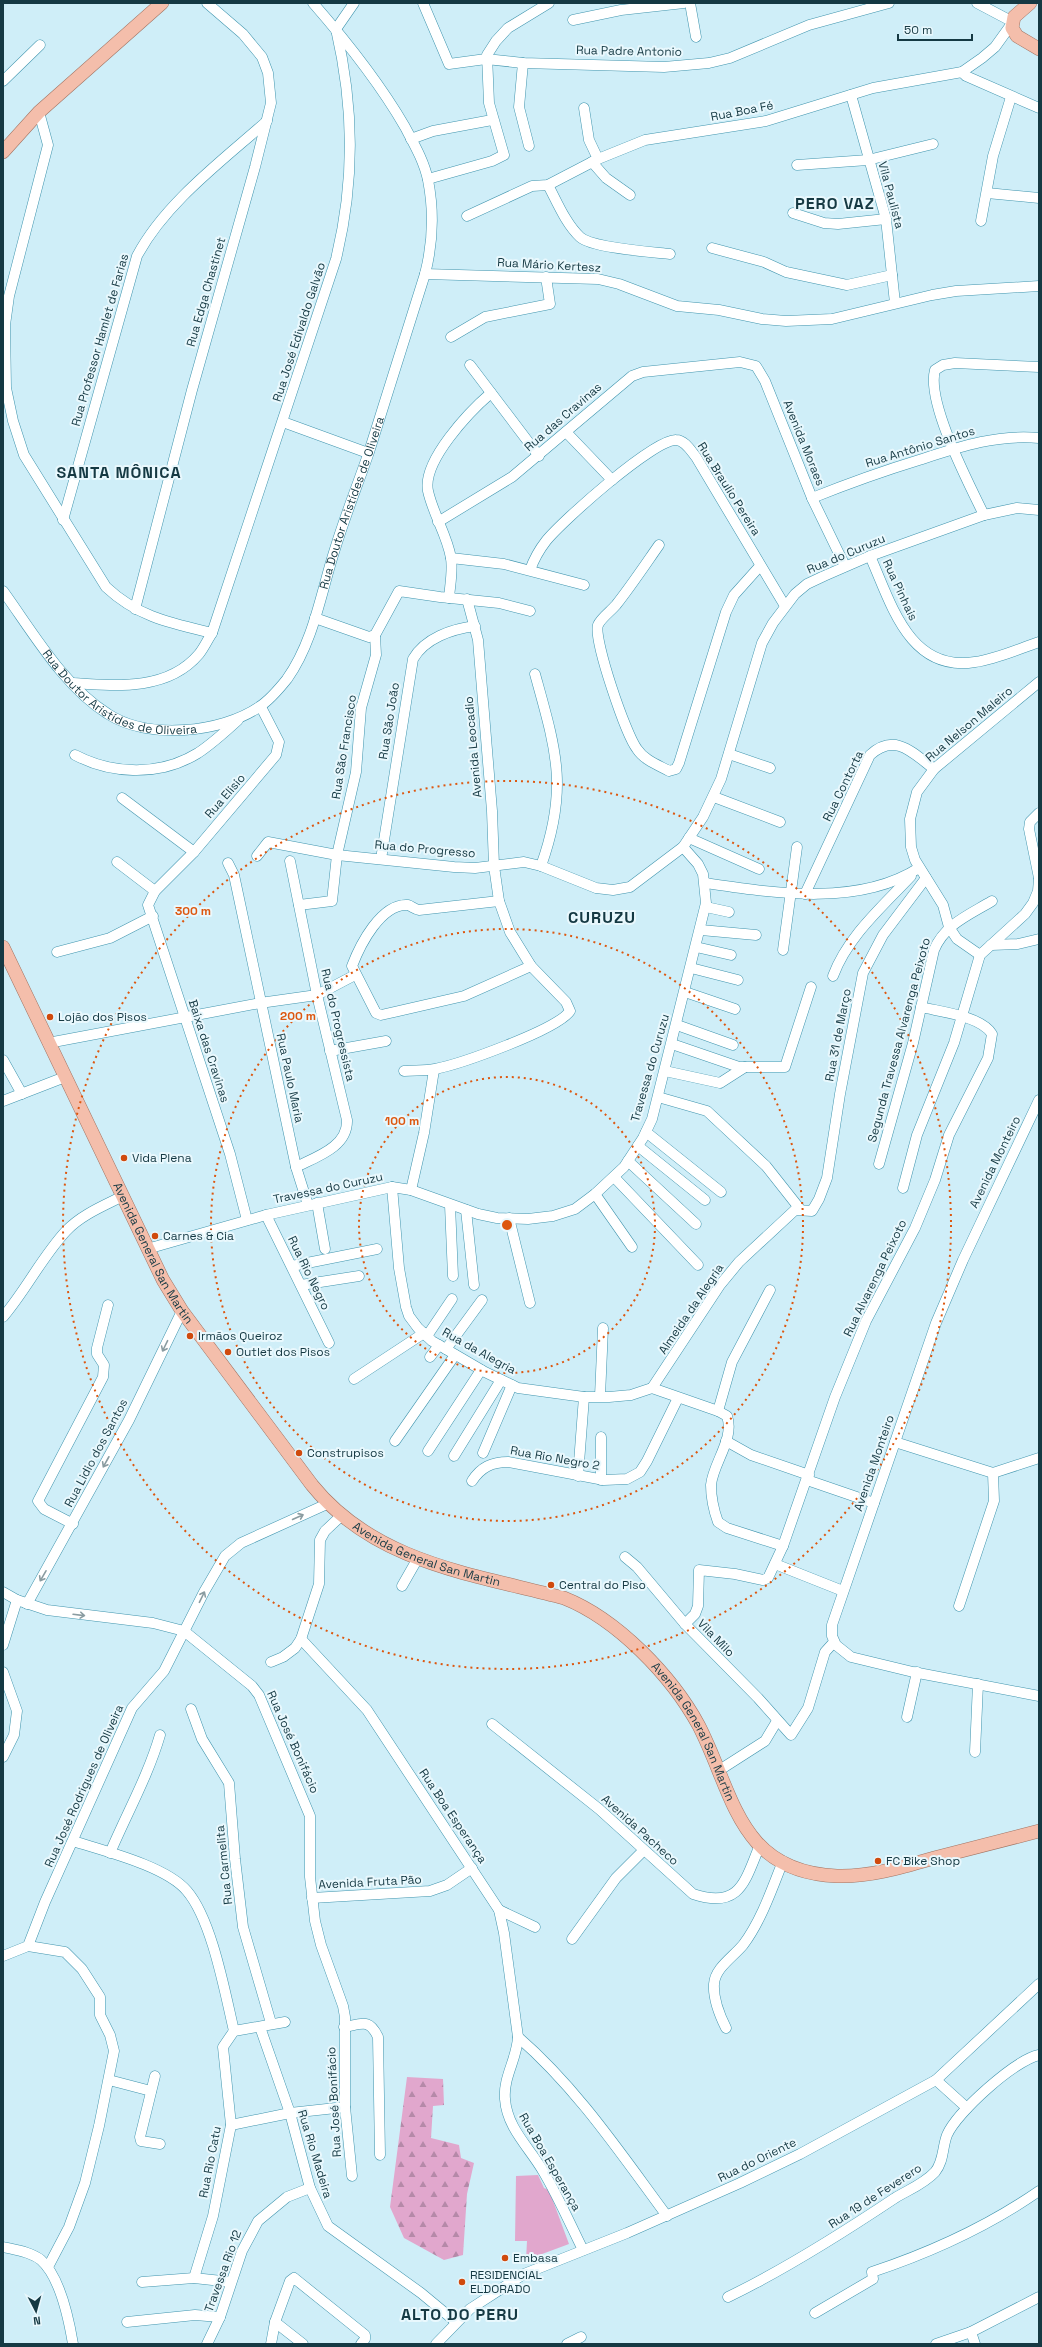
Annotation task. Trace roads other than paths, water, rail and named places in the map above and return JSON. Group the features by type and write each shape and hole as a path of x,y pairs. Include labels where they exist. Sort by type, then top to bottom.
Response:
{"main road":[{"path":"3,152 39,112 162,3"},
{"path":"1030,3 1018,12 1012,22 1014,33 1039,48"},
{"name":"Avenida General San Martin","path":"3,946 147,1249 182,1311 327,1504 341,1516 356,1528 418,1558 458,1573 564,1598 581,1604 614,1627 642,1652 680,1696 698,1725 741,1823 760,1845 783,1861 821,1874 854,1876 898,1868 1039,1831"}],"street":[{"name":"Rua Edga Chastinet","path":"135,609 192,390 266,121 271,89 262,58 243,34 208,3"},
{"name":"Rua Doutor Aristídes de Oliveira","path":"3,590 55,664 93,703 109,715 141,726 161,730 191,730 241,717 260,707 276,692 296,664 315,618 335,548 368,453 425,274 430,256 432,220 428,179 422,160 411,139 378,84 336,29 313,3"},
{"path":"336,29 354,3"},
{"name":"Rua Padre Antonio","path":"423,3 449,64 486,59 523,62 664,67 709,63 730,58 809,25 874,5 889,3"},
{"path":"428,179 492,161 503,156 504,152 492,120 489,102 486,59 496,41 508,28 549,3"},
{"path":"573,20 621,10 684,3"},
{"path":"690,3 696,37"},
{"path":"977,3 1012,22"},
{"name":"Rua Boa Fé","path":"467,216 532,186 548,185 595,161 659,137 766,121 794,114 852,94 902,82 962,72 982,58 995,46 1012,22"},
{"name":"Rua José Edivaldo Galvão","path":"73,682 109,686 160,680 183,669 200,654 212,633 336,259 348,199 351,128 343,60 336,29"},
{"path":"3,81 40,45"},
{"path":"523,62 519,107 529,146"},
{"path":"962,72 966,76 1039,108"},
{"name":"Vila Paulista","path":"852,94 868,160 886,219 895,304"},
{"path":"981,221 994,156 1011,97"},
{"path":"584,108 589,140 595,161 606,178 630,195"},
{"path":"39,112 48,145 9,296 5,325 6,388 13,421 24,455 106,587 122,601 158,620 212,633"},
{"path":"411,139 433,131 492,120"},
{"name":"Rua Professor Hamlet de Farias","path":"63,520 137,256 149,234 166,214 266,121"},
{"path":"797,165 868,160 933,144"},
{"path":"548,185 572,227 581,238 590,242 605,245 670,254"},
{"path":"987,193 1010,197 1039,198"},
{"path":"793,213 824,223 838,224 886,219"},
{"path":"712,248 764,262 793,274 847,285 892,275"},
{"name":"Rua Mário Kertesz","path":"425,274 546,276 598,279 619,284 677,306 720,310 762,319 786,321 832,319 956,291 1039,286"},
{"path":"451,337 484,317 550,304 546,276"},
{"name":"Avenida Moraes","path":"716,364 740,362 756,366 765,381 812,498 845,566"},
{"path":"984,515 954,449 933,384 935,370 943,365 955,363 1039,367"},
{"path":"470,364 539,456"},
{"name":"Rua das Cravinas","path":"438,522 512,478 632,376 643,372 716,364"},
{"path":"449,598 450,558 428,490 432,468 445,444 461,422 491,393"},
{"path":"283,422 368,453"},
{"path":"566,432 612,480"},
{"name":"Rua Antônio Santos","path":"812,498 873,475 954,449 1000,438 1039,438"},
{"name":"Rua Braulio Pereira","path":"530,570 533,560 546,540 612,480 662,444 673,440 682,441 696,457 785,606"},
{"name":"Rua do Curuzu","path":"683,847 714,797 729,754 762,643 773,623 785,606 807,584 870,556 984,515 1017,508 1039,510"},
{"path":"659,545 621,599 598,626 599,645 631,741 643,756 673,771 679,763 726,612 734,595 760,566"},
{"name":"Rua Pinhais","path":"870,556 901,626 910,639 934,657 949,662 975,662 991,659 1039,642"},
{"path":"450,558 479,560 530,570 584,585"},
{"path":"315,618 370,637 375,635 399,591 499,603 530,611"},
{"name":"Avenida Leocadio","path":"434,1070 464,1061 523,1038 554,1023 570,1011 566,1002 531,966 510,932 499,901 494,866 492,811 478,640 467,600"},
{"name":"Rua São João","path":"381,858 413,659 416,654 439,636 458,628 475,626"},
{"name":"Rua São Francisco","path":"299,905 332,901 338,854 356,772 362,708 376,655 375,635"},
{"path":"535,674 557,762 558,786 553,830 541,866"},
{"name":"Rua Nelson Maleiro","path":"980,955 957,939 949,927 943,905 919,868 911,848 910,819 917,792 934,769 1039,682"},
{"name":"Rua Elisio","path":"152,897 243,797 279,749 276,736 260,707"},
{"path":"75,755 91,764 118,769 136,770 172,764 198,753 241,717"},
{"name":"Rua Contorta","path":"805,894 870,755 874,751 888,744 899,745 934,769"},
{"path":"729,754 770,768"},
{"path":"714,797 780,822"},
{"path":"122,798 194,852"},
{"path":"903,1188 917,1135 954,1043 980,955 1026,914 1036,897 1039,879 1029,829 1030,822 1039,813"},
{"path":"689,838 759,869"},
{"name":"Rua do Progresso","path":"257,856 268,842 338,854 454,867 494,866 524,862 541,866 596,888 613,890 630,887 683,847"},
{"path":"783,950 797,846"},
{"path":"683,847 698,864 706,883 791,894 805,894 872,887 905,876 919,868"},
{"name":"Rua do Progressista","path":"290,861 317,995 347,1120 347,1130 344,1138 336,1145 296,1167"},
{"path":"117,862 152,897"},
{"name":"Rua Paulo Maria","path":"228,863 234,875 296,1167 313,1204 325,1249"},
{"path":"833,976 839,961 852,940 919,868"},
{"name":"Rua 31 de Março","path":"800,1209 812,1211 819,1199 827,1178 839,1101 864,973 882,935 926,878"},
{"name":"Travessa do Curuzu","path":"247,1220 313,1204 392,1188 411,1190 450,1205 497,1218 553,1216 575,1209 614,1177 628,1161 646,1132 658,1097 701,930 706,907 706,883"},
{"name":"Baixa das Cravinas","path":"152,897 149,909 153,916 230,1154 247,1220"},
{"path":"499,901 419,910 407,905 386,911 369,933 353,964 355,975 376,1013 381,1015 464,996 531,966"},
{"path":"949,927 992,901"},
{"path":"706,907 729,912"},
{"path":"57,952 110,938 153,916"},
{"name":"Segunda Travessa Alvarenga Peixoto","path":"879,1164 921,1007 934,950 940,937 949,927"},
{"path":"701,930 756,935"},
{"path":"991,945 1018,944 1039,939"},
{"path":"696,947 731,955"},
{"path":"691,968 738,980"},
{"path":"48,1043 260,1002 317,995 355,975"},
{"path":"672,1044 739,1067 785,1067 811,987"},
{"path":"685,992 734,1009"},
{"name":"Rua Alvarenga Peixoto","path":"685,1624 696,1614 698,1606 698,1570 735,1574 763,1580 768,1578 783,1546 835,1397 866,1321 915,1228 935,1180 948,1135 988,1058 992,1034 989,1028 979,1022 921,1007"},
{"path":"677,1025 733,1045"},
{"path":"330,1051 386,1041"},
{"path":"3,1060 22,1094"},
{"path":"665,1071 720,1083 745,1067"},
{"path":"404,1071 434,1070 424,1133 411,1190"},
{"path":"3,1101 65,1077"},
{"path":"658,1097 707,1111 766,1166 800,1209"},
{"name":"Avenida Monteiro","path":"834,1642 832,1625 843,1590 936,1323 963,1260 1039,1100"},
{"path":"646,1132 721,1192"},
{"path":"638,1146 705,1200"},
{"path":"628,1161 696,1224"},
{"path":"614,1177 698,1265"},
{"name":"Rua da Alegria","path":"392,1188 399,1268 404,1297 409,1316 426,1335 447,1350 481,1370 512,1385 538,1392 584,1396 631,1395 652,1388"},
{"path":"595,1194 632,1247"},
{"path":"3,1317 16,1302 52,1248 67,1230 89,1213 123,1196"},
{"path":"450,1205 452,1276"},
{"name":"Almeida da Alegria","path":"652,1388 720,1285 760,1242 795,1210 800,1209"},
{"path":"466,1210 474,1286"},
{"name":"Rua Rio Negro","path":"266,1215 329,1343"},
{"path":"509,1218 530,1303"},
{"path":"147,1249 247,1220"},
{"path":"292,1266 377,1249"},
{"path":"301,1285 359,1276"},
{"path":"718,1411 735,1353 770,1290"},
{"path":"354,1379 426,1335 452,1299"},
{"path":"395,1441 447,1350 482,1300"},
{"path":"73,1524 44,1509 38,1502 67,1448 104,1372 104,1365 97,1354 97,1348 108,1305"},
{"name":"Rua Lidio dos Santos","path":"27,1604 73,1524 129,1420 182,1311"},
{"path":"600,1396 603,1328"},
{"path":"430,1357 447,1350"},
{"path":"428,1451 481,1370"},
{"path":"454,1456 501,1380"},
{"path":"483,1453 512,1385"},
{"path":"652,1388 718,1411 727,1416 729,1422 726,1441 711,1485 712,1499 718,1522 727,1528 783,1546"},
{"path":"578,1476 584,1396"},
{"name":"Rua Rio Negro 2","path":"472,1481 484,1468 494,1462 508,1462 543,1467 601,1480 627,1479 640,1472 660,1437 678,1398"},
{"path":"601,1480 602,1437"},
{"path":"726,1441 751,1455 874,1503"},
{"path":"895,1442 993,1473 1039,1458"},
{"path":"959,1606 994,1501 993,1473"},
{"name":"Rua José Rodrigues de Oliveira","path":"28,1946 45,1902 132,1708 164,1671 219,1566 233,1549 241,1543 327,1504"},
{"path":"271,1662 283,1657 295,1648 301,1639 319,1584 320,1540 325,1531 341,1516"},
{"name":"Vila Milo","path":"625,1557 637,1567 685,1624 758,1698 791,1735 808,1708 825,1652 834,1642"},
{"path":"402,1586 418,1558"},
{"path":"775,1564 843,1590"},
{"path":"3,1592 27,1604"},
{"path":"3,1644 17,1600"},
{"name":"Rua José Bonifácio","path":"27,1604 60,1612 153,1623 184,1631 252,1686 265,1707 310,1816 312,1898 317,1934 343,2006 345,2106 352,2176"},
{"name":"Rua Boa Esperança","path":"301,1639 343,1682 367,1710 499,1910 504,1933 518,2037 517,2050 505,2086 507,2112 519,2137 543,2170 583,2250"},
{"path":"834,1642 843,1652 851,1657 917,1672 1039,1696"},
{"path":"3,1672 17,1711 14,1735 3,1757"},
{"path":"907,1717 917,1672"},
{"path":"975,1752 978,1684"},
{"name":"Rua Carmelita","path":"191,1709 202,1739 229,1783 233,1839 243,1926 271,2023"},
{"path":"718,1771 765,1741 777,1721"},
{"name":"Avenida Pacheco","path":"492,1724 599,1809 693,1894 703,1897 719,1898 734,1894 741,1889 760,1845"},
{"path":"110,1853 136,1792 151,1765 160,1735"},
{"path":"73,1841 146,1865 186,1890 199,1911 212,1948 234,2031 260,2027 271,2023 285,2022"},
{"path":"572,1939 616,1878 644,1851"},
{"path":"726,2028 716,2005 714,1984 716,1975 748,1936 767,1900 783,1861"},
{"name":"Avenida Fruta Pão","path":"312,1898 430,1891 447,1885 472,1868"},
{"path":"499,1910 535,1928"},
{"path":"3,1956 28,1946 65,1952 91,1981 100,1997 100,2015 113,2045 109,2080 85,2183 69,2227 48,2267"},
{"name":"Rua do Oriente","path":"436,2344 456,2322 484,2298 524,2274 667,2216 800,2154 936,2080 1039,1984"},
{"path":"344,2027 368,2024 372,2026 378,2037 380,2155"},
{"name":"Rua Rio Madeira","path":"260,2027 290,2114 310,2188 328,2226 421,2293 456,2322"},
{"name":"Rua Rio Catu","path":"194,2278 212,2216 231,2125 222,2053 224,2045 234,2031"},
{"path":"518,2037 559,2078 604,2132 667,2216"},
{"name":"Rua 19 de Feverero","path":"728,2297 814,2251 922,2183 940,2165 947,2136 967,2108 1010,2070 1023,2061 1039,2055"},
{"path":"155,2076 140,2137 141,2141 160,2144"},
{"path":"109,2080 151,2091"},
{"path":"936,2080 967,2108"},
{"path":"231,2125 345,2106"},
{"name":"Travessa Rio 12","path":"207,2344 220,2317 242,2250 258,2221 287,2197 310,2188"},
{"path":"815,2313 873,2279 872,2272 915,2258 960,2239 1039,2191"},
{"path":"3,2247 29,2253 48,2267 62,2298 73,2344"},
{"path":"142,2282 194,2278 231,2282"},
{"path":"271,2344 275,2322 290,2281 297,2278 365,2335 365,2339 361,2344"},
{"path":"936,2344 970,2332 1039,2297"},
{"path":"127,2322 194,2315 220,2317"},
{"path":"275,2322 303,2344"},
{"path":"970,2332 975,2344"},
{"path":"567,2344 581,2337"}],"place":[{"name":"Lojão dos Pisos","path":"50,1017"},
{"name":"Vida Plena","path":"124,1158"},
{"name":"Carnes & Cia","path":"155,1236"},
{"name":"Irmãos Queiroz","path":"190,1336"},
{"name":"Outlet dos Pisos","path":"228,1352"},
{"name":"Construpisos","path":"299,1453"},
{"name":"Central do Piso","path":"551,1585"},
{"name":"FC Bike Shop","path":"878,1861"},
{"name":"Embasa","path":"505,2258"},
{"name":"RESIDENCIAL ELDORADO","path":"462,2282"}],"district":[{"name":"PERO VAZ","path":"835,203"},
{"name":"SANTA MÔNICA","path":"119,472"},
{"name":"CURUZU","path":"602,917"},
{"name":"ALTO DO PERU","path":"460,2314"}]}
